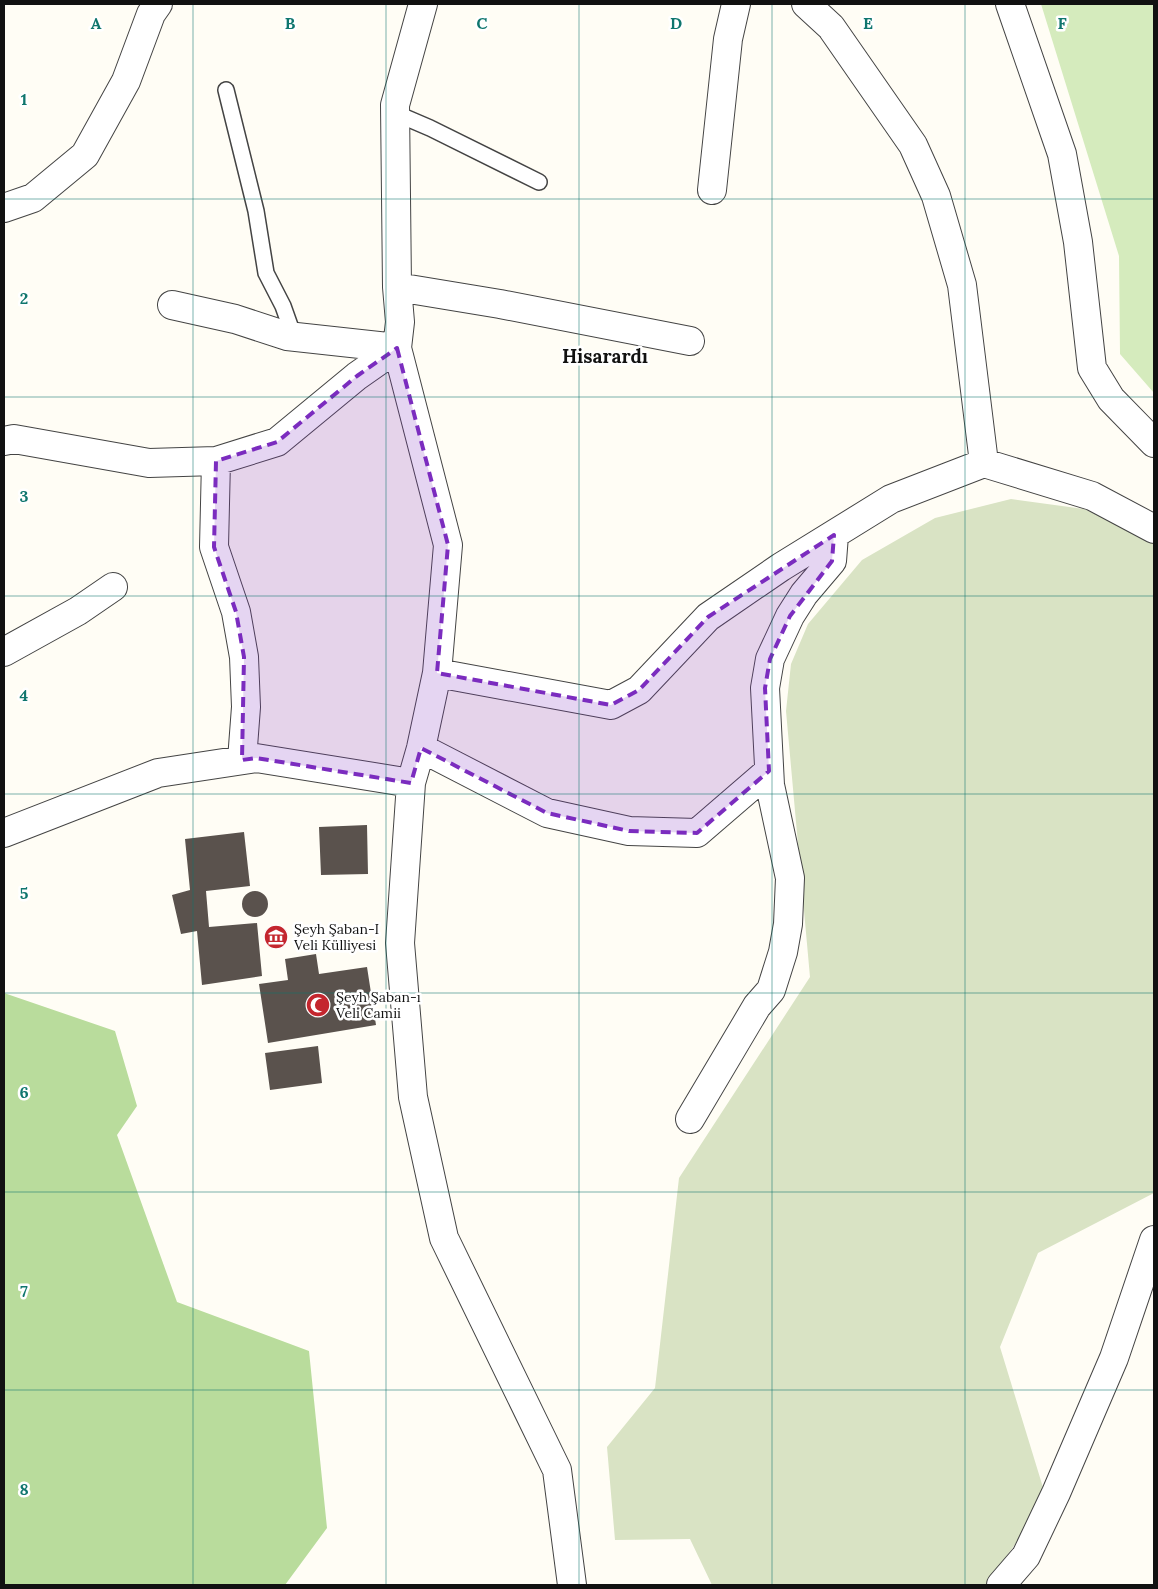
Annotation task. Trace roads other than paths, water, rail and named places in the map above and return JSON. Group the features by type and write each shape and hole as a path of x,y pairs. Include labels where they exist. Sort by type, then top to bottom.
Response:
{"street":[{"path":"4,208 33,198 85,155 126,81 151,14 158,4"},
{"path":"423,4 394,113 397,287 400,322 398,348 448,545 436,672 421,748 411,783 400,943 413,1097 444,1238 557,1470 572,1585"},
{"path":"712,190 728,40 736,4"},
{"path":"806,4 830,27 913,145 936,196 962,286 984,463"},
{"path":"1010,4 1062,154 1078,242 1092,368 1110,399 1154,443"},
{"path":"397,287 500,304 690,341"},
{"path":"172,305 235,318 294,337 398,348"},
{"path":"4,441 14,439 149,463 216,461 277,442 357,376 398,348"},
{"path":"216,461 214,547 236,612 244,657 246,706 242,760"},
{"path":"436,672 611,706 639,690 708,617 781,567 891,499 984,463 1092,496 1154,529"},
{"path":"690,1119 757,1006 771,990 783,952 788,924 790,878 770,785 765,688 770,659 780,634 799,602 832,561 834,535"},
{"path":"10,641 78,611 113,587"},
{"path":"421,748 547,813 628,831 697,833 769,772"},
{"path":"4,832 158,773 256,758 411,783"},
{"path":"1001,1585 1026,1556 1056,1493 1114,1358 1154,1240"}],"lane":[{"path":"226,90 256,211 266,273 283,306 294,337"},
{"path":"394,113 430,128 539,182"}],"place":[{"name":"Şeyh Şaban-I Veli Külliyesi","path":"276,937"},
{"name":"Şeyh Şaban-ı Veli Camii","path":"318,1005"}],"district":[{"name":"Hisarardı","path":"605,356"}]}
